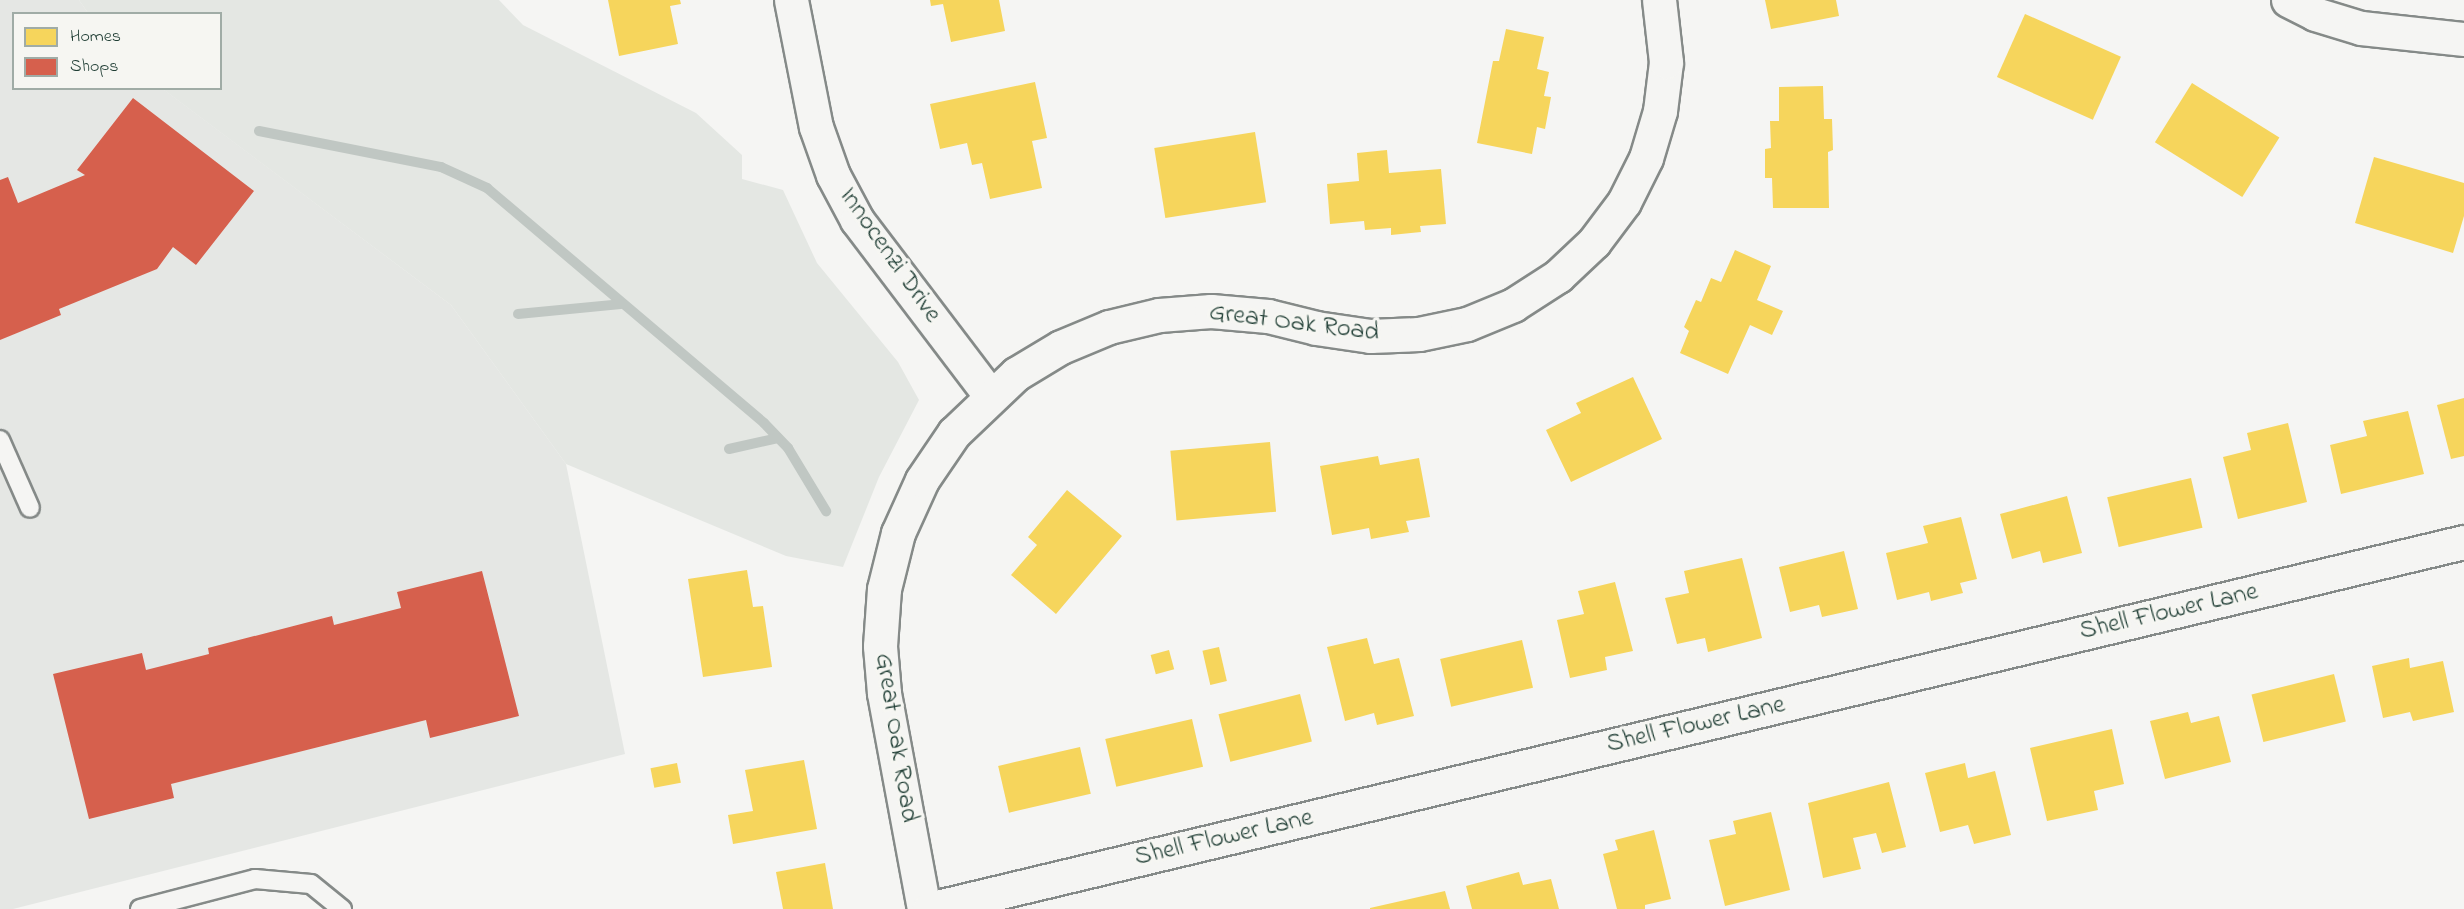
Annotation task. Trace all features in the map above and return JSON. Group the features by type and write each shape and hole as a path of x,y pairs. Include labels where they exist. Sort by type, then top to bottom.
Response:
{"street":[{"name":"Innocenzi Drive","path":"791,0 816,127 834,175 857,220 990,395"},
{"name":"Great Oak Road","path":"924,909 884,693 880,646 884,589 898,533 922,480 954,433 990,395 1061,347 1109,327 1159,315 1211,311 1268,316 1316,328 1370,336 1419,334 1457,326 1513,305 1558,276 1594,242 1624,202 1646,158 1660,111 1666,62 1659,0"},
{"path":"2289,0 2315,14 2361,28 2464,39"},
{"name":"Shell Flower Lane","path":"929,909 2464,542"}],"lane":[{"path":"0,440 30,508"},
{"path":"140,909 265,879 311,884 342,909"}],"shaded area":[{"path":"0,0 79,0 87,12 12,12 12,90 164,90 451,305 566,464 625,754 13,909 0,909"},
{"path":"79,0 499,0 523,25 696,113 742,155 742,179 783,190 817,263 898,362 919,400 879,477 843,567 786,556 566,464 451,305 164,90 222,90 222,12 87,12"}],"building: Homes":[{"path":"608,0 680,0 681,4 670,6 678,44 619,56"},
{"path":"930,0 999,0 1005,31 951,42 943,4 931,6"},
{"path":"1765,0 1836,0 1839,16 1771,29"},
{"path":"2025,14 2121,57 2093,120 1997,77"},
{"path":"1506,29 1544,37 1537,69 1549,72 1544,96 1551,97 1545,129 1537,127 1532,154 1477,143 1493,61 1499,61"},
{"path":"1035,82 1047,138 1032,141 1042,188 990,199 982,163 972,165 967,143 940,149 930,104"},
{"path":"2192,83 2279,138 2242,197 2155,142"},
{"path":"1823,86 1824,119 1832,119 1833,150 1828,152 1829,208 1773,208 1772,178 1765,178 1765,149 1771,148 1770,121 1779,121 1779,87"},
{"path":"1255,132 1266,202 1165,218 1154,148"},
{"path":"1387,150 1389,173 1441,169 1446,224 1420,226 1421,232 1391,235 1391,228 1365,230 1364,221 1330,224 1327,184 1359,181 1357,153"},
{"path":"2374,157 2464,183 2464,216 2453,253 2355,223"},
{"path":"1735,250 1771,266 1757,300 1783,311 1772,335 1750,325 1728,374 1680,353 1689,331 1684,327 1696,300 1701,302 1711,278 1721,282"},
{"path":"1633,377 1662,439 1571,482 1546,430 1581,413 1576,403"},
{"path":"2464,398 2464,456 2451,459 2437,405"},
{"path":"2408,411 2424,474 2341,494 2330,445 2367,436 2363,421"},
{"path":"2288,423 2307,502 2238,519 2223,457 2251,450 2247,433"},
{"path":"1270,442 1276,512 1176,520 1170,451"},
{"path":"1378,456 1380,465 1419,458 1430,517 1406,521 1409,532 1371,539 1369,528 1332,535 1320,466"},
{"path":"2191,478 2202,528 2119,547 2107,497"},
{"path":"1067,490 1122,536 1056,614 1011,575 1037,545 1028,537"},
{"path":"2067,496 2082,553 2043,563 2040,551 2012,559 2000,514"},
{"path":"1961,517 1977,579 1960,583 1963,593 1931,601 1929,592 1897,600 1886,553 1928,543 1923,526"},
{"path":"1844,551 1858,609 1822,617 1819,605 1790,612 1779,567"},
{"path":"1742,558 1762,638 1708,652 1705,638 1677,644 1665,598 1689,593 1684,571"},
{"path":"747,570 753,607 763,606 772,667 703,677 688,579"},
{"path":"1615,582 1633,651 1605,657 1607,670 1570,678 1557,620 1584,614 1578,591"},
{"path":"1367,638 1374,664 1399,658 1414,716 1377,725 1374,713 1345,721 1327,647"},
{"path":"1522,640 1533,688 1451,707 1440,659"},
{"path":"1219,647 1227,681 1210,685 1202,651"},
{"path":"1169,650 1174,669 1156,674 1151,655"},
{"path":"2409,658 2410,668 2443,661 2454,712 2413,721 2410,712 2383,718 2372,666"},
{"path":"2334,674 2346,722 2263,742 2252,695"},
{"path":"1300,694 1312,742 1230,762 1218,714"},
{"path":"2188,712 2191,723 2219,716 2231,762 2165,779 2150,721"},
{"path":"1192,719 1203,767 1116,787 1105,739"},
{"path":"2112,729 2124,784 2094,791 2098,810 2047,821 2030,748"},
{"path":"1080,747 1091,794 1009,813 998,766"},
{"path":"804,760 817,829 733,844 728,815 753,811 745,770"},
{"path":"677,763 681,783 654,788 650,768"},
{"path":"1965,763 1968,778 1995,771 2011,835 1974,844 1968,825 1940,832 1925,773"},
{"path":"1889,782 1906,847 1882,853 1876,833 1853,838 1861,869 1823,878 1808,803"},
{"path":"1771,812 1790,890 1725,906 1709,840 1736,834 1733,821"},
{"path":"1654,830 1671,899 1645,905 1645,909 1617,909 1603,854 1618,850 1615,840"},
{"path":"825,863 833,909 783,909 776,872"},
{"path":"1519,872 1523,885 1551,879 1559,909 1472,909 1466,886"},
{"path":"1445,891 1450,909 1370,909 1370,908"}],"building: Shops":[{"path":"133,98 254,191 196,265 173,247 157,269 59,309 61,315 0,340 0,180 8,177 18,203 85,175 77,170"},
{"path":"482,571 519,716 430,738 426,720 171,784 174,798 89,819 53,674 142,653 146,670 209,654 208,648 332,616 334,625 401,608 397,592"}],"waterway":[{"path":"259,131 441,167 487,188 764,423 788,448 826,511"},
{"path":"518,314 621,304"},
{"path":"729,449 778,438"}]}
